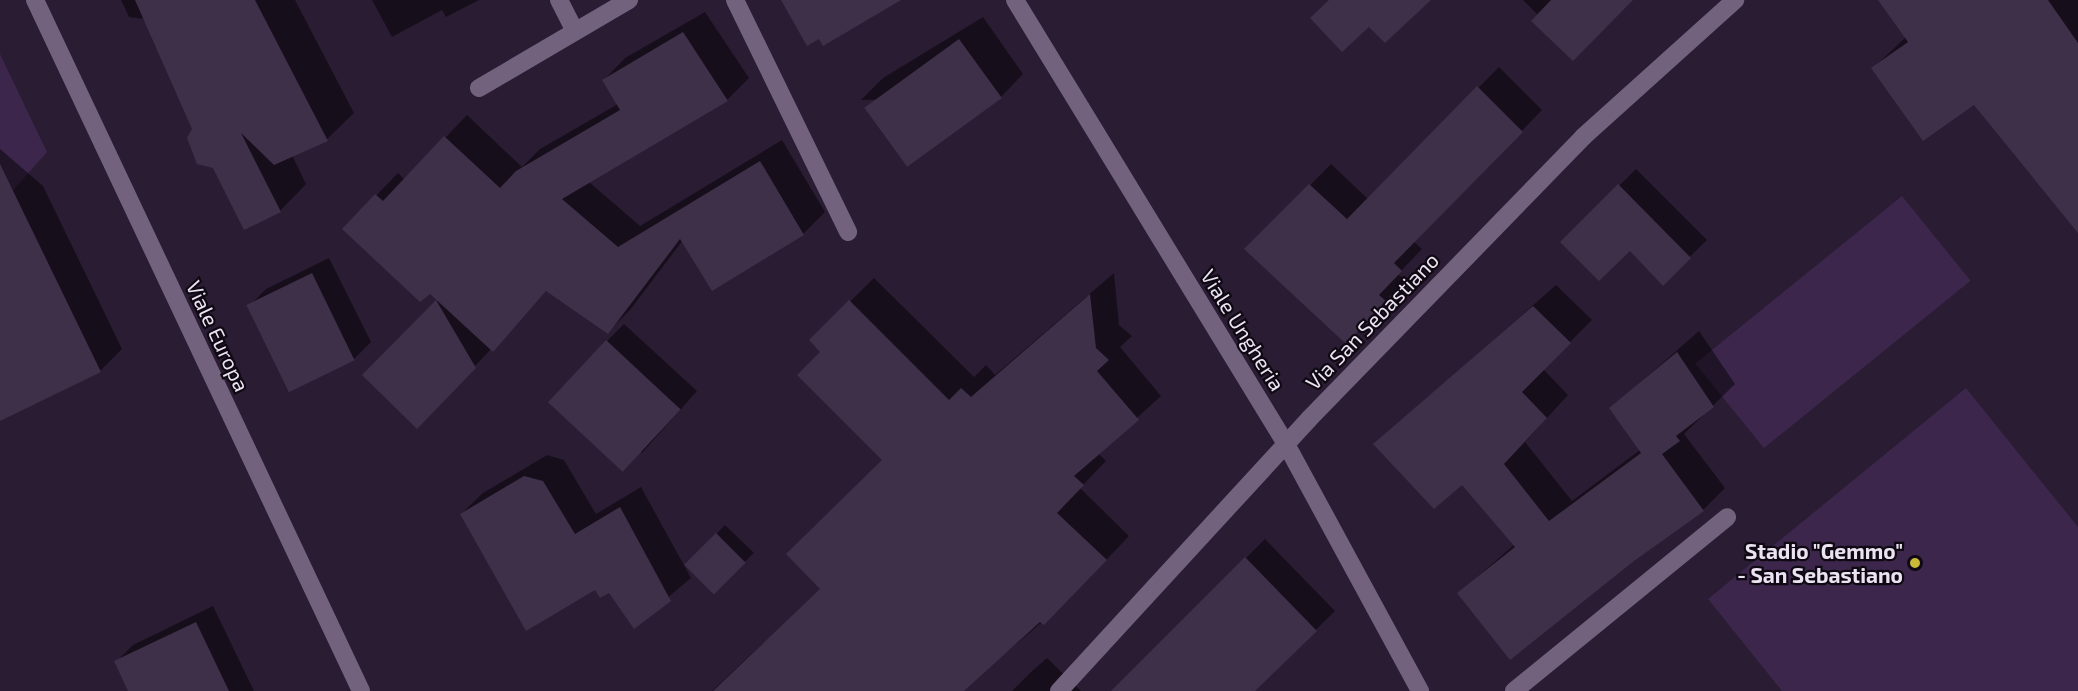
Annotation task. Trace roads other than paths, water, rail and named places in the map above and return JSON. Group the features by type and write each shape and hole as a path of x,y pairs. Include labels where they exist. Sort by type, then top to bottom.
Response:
{"street":[{"name":"Viale Europa","path":"35,0 361,691"},
{"path":"559,0 574,29"},
{"path":"479,88 574,29 629,0"},
{"path":"735,0 848,232"},
{"name":"Viale Ungheria","path":"1015,0 1286,444 1420,691"},
{"name":"Via San Sebastiano","path":"1059,691 1286,444 1583,137 1735,0"},
{"path":"1514,691 1727,517"}],"place":[{"name":"Stadio \"Gemmo\" - San Sebastiano","path":"1915,563"}]}
